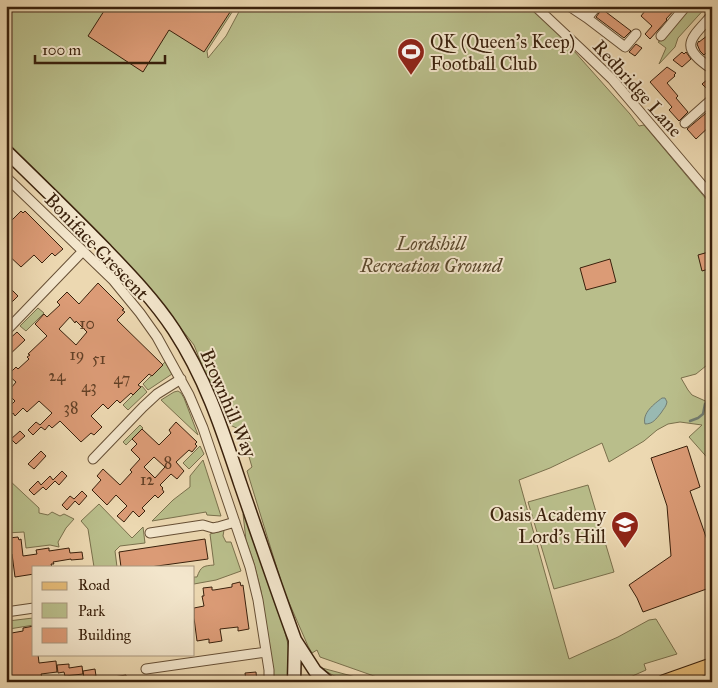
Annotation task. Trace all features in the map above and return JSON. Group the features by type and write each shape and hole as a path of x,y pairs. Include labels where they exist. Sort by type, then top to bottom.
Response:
{"main road":[{"path":"664,682 712,665"}],"street":[{"name":"Redbridge Lane","path":"535,6 612,79 711,194"},
{"path":"570,6 625,47 636,34"},
{"path":"587,18 596,6"},
{"path":"661,36 686,6"},
{"path":"712,15 694,35 690,47 694,54 712,69"},
{"path":"685,123 712,99"},
{"name":"Brownhill Way","path":"6,151 128,272 162,313 184,346 204,382 218,418 295,640 315,671 328,682"},
{"name":"Boniface Crescent","path":"6,177 113,280 157,337 181,378 198,413 250,566 258,600 269,682"},
{"path":"6,331 83,251"},
{"path":"93,459 154,397 181,378"},
{"path":"150,533 203,525 213,528 235,522"},
{"path":"6,612 32,608"},
{"name":"Brownhill Way","path":"294,682 295,640"},
{"path":"146,669 266,652"}],"green space":[{"name":"Lordshill Recreation Ground","path":"6,6 236,6 207,51 208,58 226,36 242,6 534,6 639,126 644,125 712,206 712,361 696,374 681,378 692,395 712,404 712,463 689,437 702,425 680,422 668,424 657,430 644,441 609,462 602,443 550,468 519,480 569,659 618,637 649,620 656,619 677,654 644,664 646,670 619,682 391,682 320,657 317,650 312,653 284,591 247,471 252,467 241,430 230,425 217,403 194,345 139,275 6,143"},
{"path":"693,6 707,6 678,38 675,47 659,64 666,48 658,42 663,39 683,12 688,12"},
{"path":"38,308 44,313 26,331 20,326"},
{"path":"165,362 172,374 148,390 143,384"},
{"path":"142,386 147,392 128,410 123,405"},
{"path":"178,391 184,398 198,435 161,400"},
{"path":"140,425 143,428 126,445 123,442"},
{"path":"200,446 204,454 189,469 183,463"},
{"path":"203,460 221,516 207,515 206,512 152,521 173,500 190,487 190,476"},
{"path":"6,480 9,480 39,508 39,513 48,515 52,512 60,516 64,514 74,519 58,542 59,547 50,545 26,548 24,532 6,533"},
{"path":"588,485 614,572 554,589 528,502"},
{"path":"99,504 132,538 143,527 145,543 120,546 115,551 117,566 94,566 88,529 81,521"},
{"path":"248,510 275,593 292,660 290,682 272,682 273,672 261,591 246,540 243,514"},
{"path":"224,530 223,536 226,542 231,542 241,571 216,580 195,584 195,577 197,577 201,569 205,566 214,565 210,534"},
{"path":"32,618 32,625 9,629 8,621"},
{"path":"322,668 363,679 371,682 345,680"}],"water":[{"path":"662,398 665,398 667,402 665,408 654,421 645,424 645,416 652,406"}],"building":[{"path":"97,6 234,6 204,52 169,30 143,72 88,36 104,11"},
{"path":"649,6 678,6 650,39 645,34 652,26 641,16"},
{"path":"602,9 631,31 624,38 596,17"},
{"path":"712,32 712,47 704,55 697,44"},
{"path":"636,44 642,48 635,56 629,52"},
{"path":"682,52 684,54 686,52 691,59 682,67 673,60"},
{"path":"667,67 676,73 667,83 678,96 676,98 688,112 679,121 669,110 672,107 650,82"},
{"path":"708,79 712,83 712,93 702,84"},
{"path":"712,108 712,124 696,139 687,129"},
{"path":"21,211 23,213 25,211 63,249 55,256 52,253 42,263 34,255 21,267 6,253 6,215 12,220"},
{"path":"712,251 712,268 702,271 698,255"},
{"path":"610,259 616,282 586,290 580,268"},
{"path":"98,283 124,309 122,310 125,312 117,320 163,365 152,376 149,374 138,385 141,387 133,395 131,393 120,403 117,400 108,409 103,404 91,416 102,427 94,435 91,433 81,442 60,421 52,428 49,425 45,430 41,427 33,435 28,430 36,422 40,425 52,413 39,401 27,412 23,408 15,416 13,413 6,420 6,410 15,401 7,393 16,382 8,375 16,367 18,369 29,359 27,357 30,355 28,354 47,336 35,324 44,314 47,317 60,305 57,302 67,292 79,304","holes":["70,317 75,323 76,321 87,332 76,345 59,329"]},
{"path":"6,284 18,296 11,303 6,299"},
{"path":"17,332 25,340 6,358 6,342"},
{"path":"176,422 197,442 195,444 197,446 192,452 189,450 176,462 184,471 177,479 171,474 160,485 164,492 158,498 155,495 142,508 145,511 139,517 133,511 124,522 117,516 127,506 116,495 107,505 92,490 101,480 97,476 103,469 120,485 132,472 130,470 140,459 131,450 137,444 132,439 142,429 159,445 171,433 169,430","holes":["154,457 165,467 155,478 144,467"]},
{"path":"20,431 25,436 16,444 11,439"},
{"path":"687,446 700,487 690,491 712,554 712,587 643,612 629,585 671,556 667,506 651,458"},
{"path":"41,451 46,456 34,469 28,464"},
{"path":"62,471 67,476 59,485 55,481 46,490 43,487 34,495 29,490 38,481 41,485 50,476 53,480"},
{"path":"82,491 87,496 79,505 75,501 67,510 62,505 70,496 74,499"},
{"path":"18,537 19,540 21,539 23,556 37,554 36,550 49,548 49,551 69,548 70,553 82,552 83,559 53,562 54,564 51,564 52,566 32,566 32,574 15,577 12,554 9,554 9,538"},
{"path":"205,539 208,559 157,566 121,566 119,552"},
{"path":"240,582 241,586 243,585 249,629 238,631 238,627 220,629 222,641 209,643 209,639 197,641 195,608 204,606 203,588 212,587 212,590 214,590 232,587 232,584"},
{"path":"32,626 32,656 38,656 39,663 56,661 57,672 41,674 42,677 39,678 39,681 31,682 30,679 6,682 6,634 23,631 23,628"},
{"path":"69,664 69,668 82,666 83,674 65,676 64,672 58,673 57,665"},
{"path":"95,669 96,676 84,678 83,671"},
{"path":"256,672 257,682 246,682 245,673"},
{"path":"126,675 127,682 107,682 107,678"}],"waterway":[{"path":"690,421 703,414 705,404 712,398"}],"place":[{"name":"QK (Queen's Keep) Football Club","path":"411,76"},
{"name":"Oasis Academy Lord's Hill","path":"625,549"}]}
